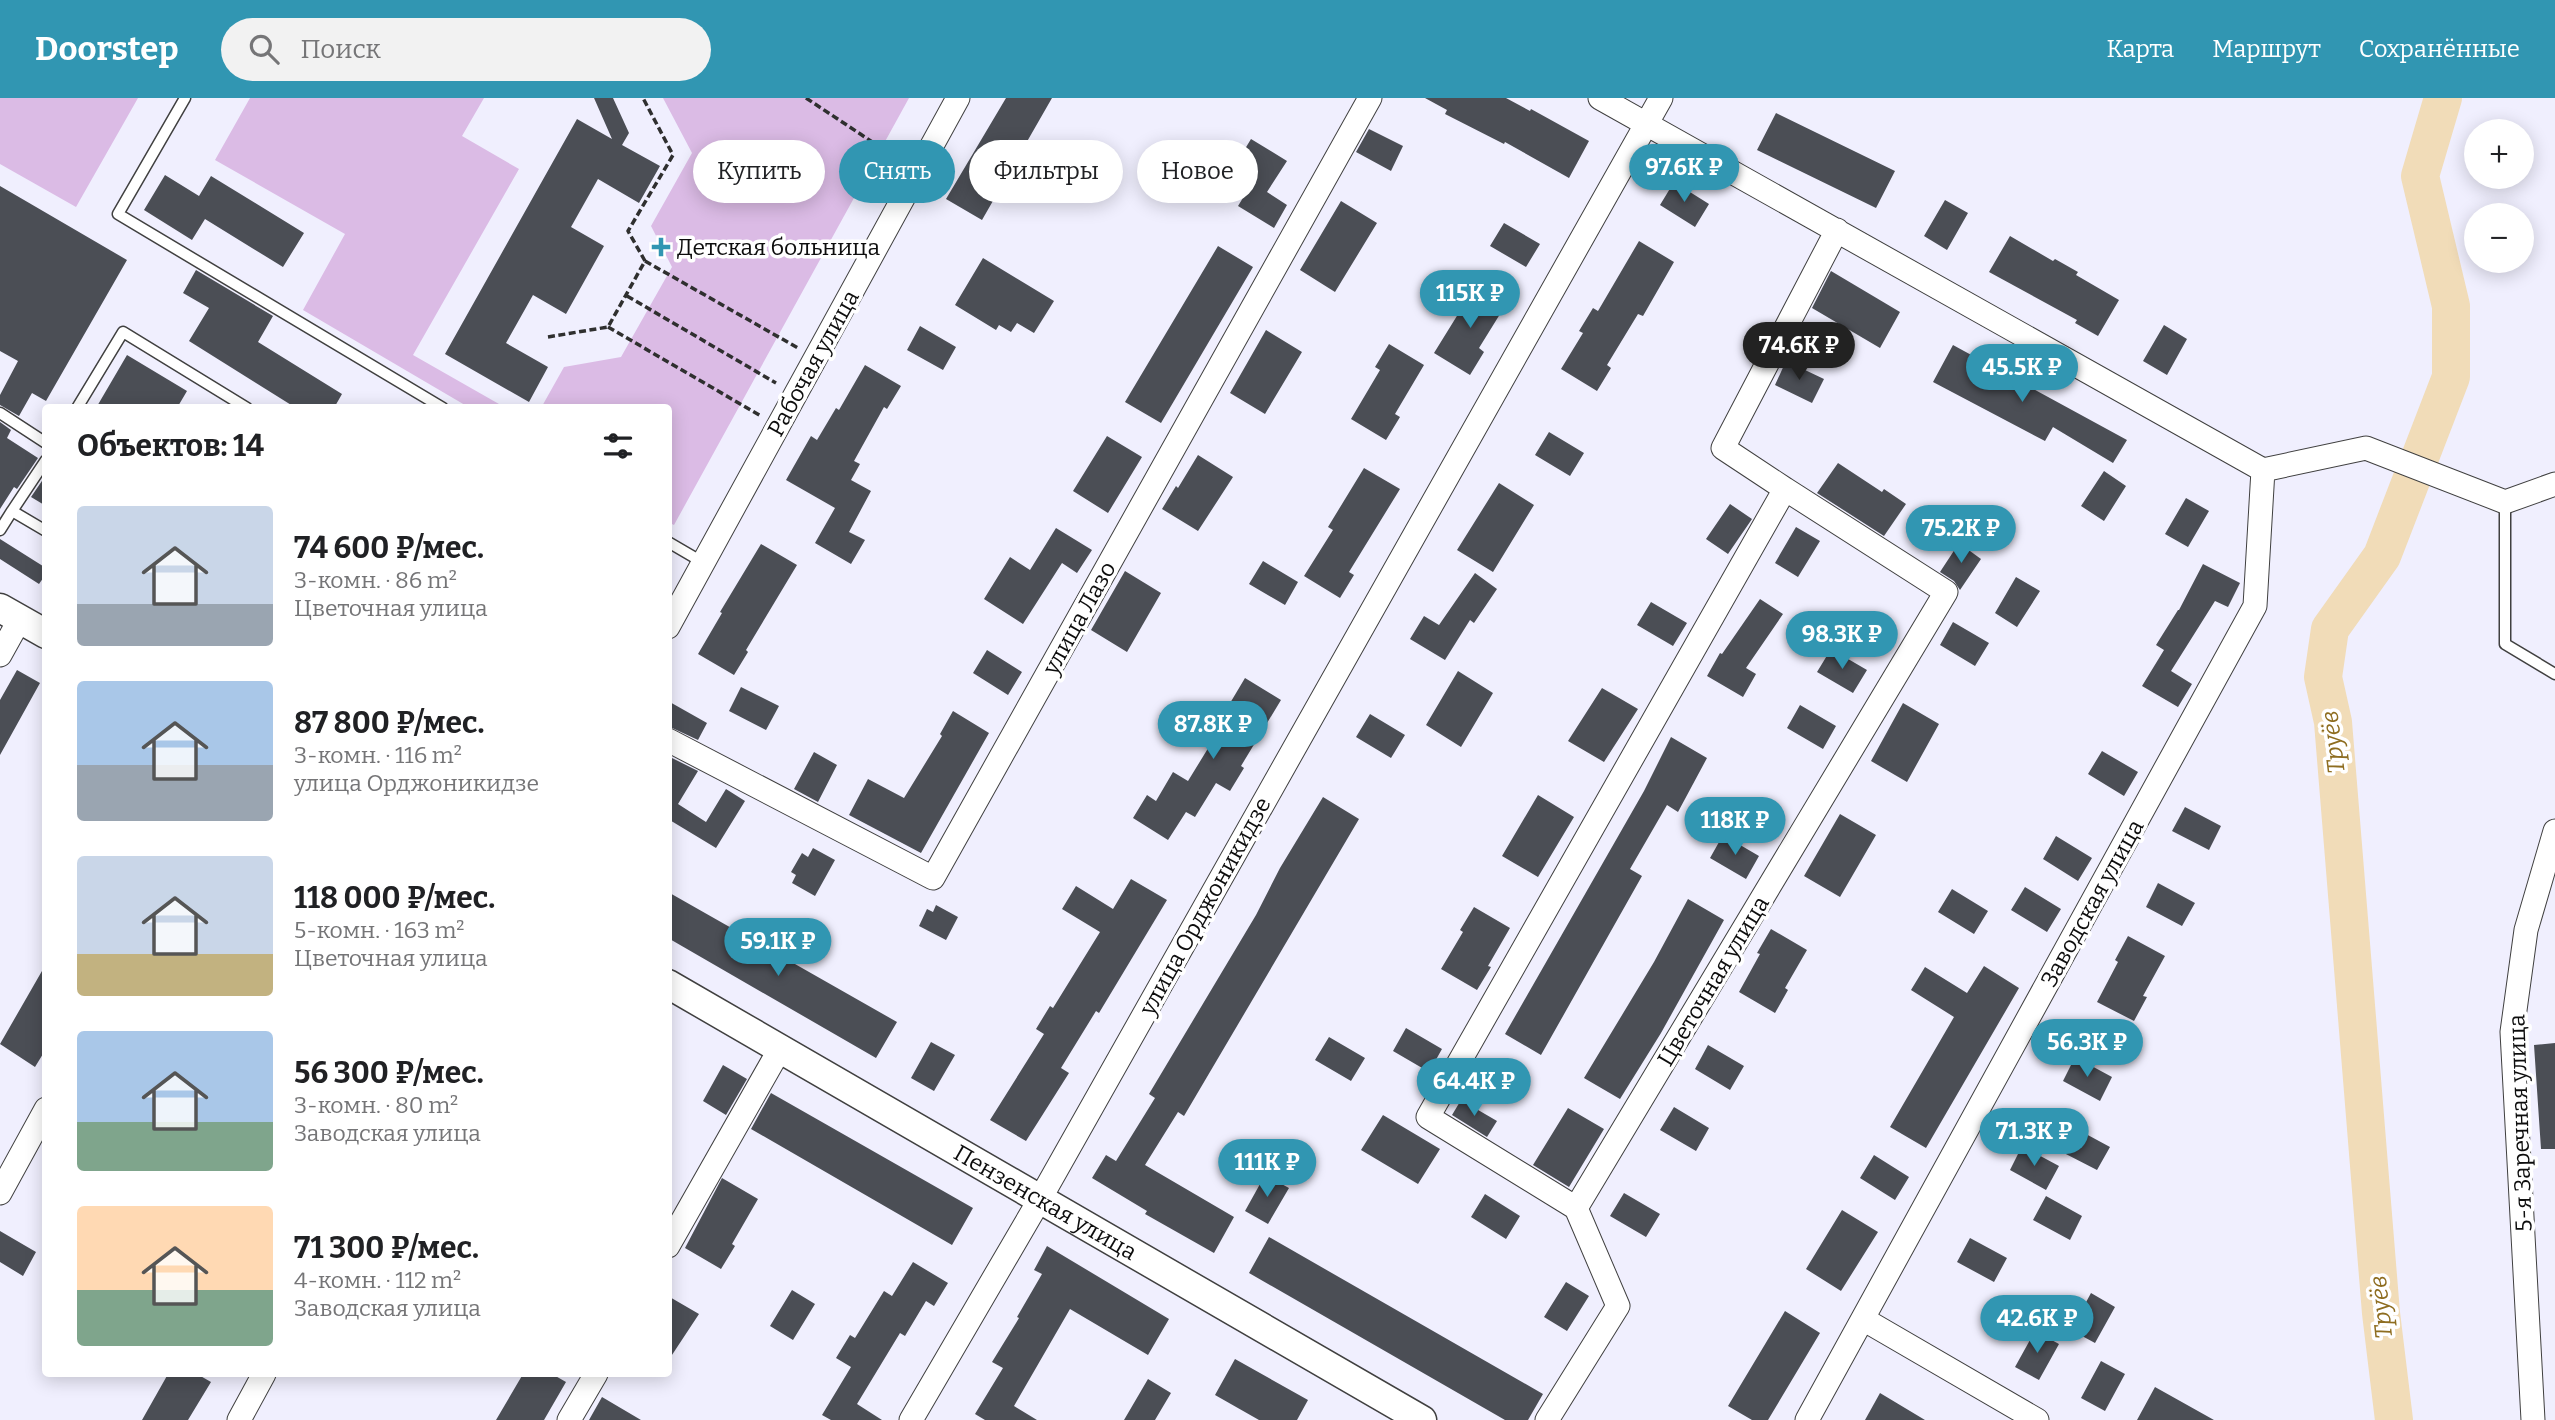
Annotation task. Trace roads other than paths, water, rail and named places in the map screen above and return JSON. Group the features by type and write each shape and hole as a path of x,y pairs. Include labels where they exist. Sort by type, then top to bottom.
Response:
{"street":[{"name":"Рабочая улица","path":"672,617 958,98"},
{"name":"улица Лазо","path":"672,742 933,877 1370,98"},
{"path":"1600,98 2263,470 2366,448 2505,502 2555,484"},
{"name":"улица Орджоникидзе","path":"911,1420 1040,1199 1661,98"},
{"name":"Цветочная улица","path":"1576,1208 1946,592 1723,448 1837,230"},
{"name":"Заводская улица","path":"1807,1420 2255,606 2263,470"},
{"path":"1547,1420 1618,1306 1576,1208 1428,1117 1785,489"},
{"path":"0,655 10,614 42,632"},
{"name":"5-я Заречная улица","path":"2533,1420 2512,1032 2526,930 2555,831"},
{"name":"Пензенская улица","path":"672,986 1422,1420"},
{"path":"672,1239 781,1047"},
{"path":"0,1193 42,1116"},
{"path":"1863,1319 2037,1420"},
{"path":"239,1420 262,1377"},
{"path":"569,1420 594,1377"}],"lane":[{"path":"185,98 118,214 436,404"},
{"path":"80,404 124,332 241,404"},
{"path":"0,413 42,440"},
{"path":"0,530 42,466"},
{"path":"2505,502 2505,645 2555,674"},
{"path":"12,511 42,529"},
{"path":"672,544 704,563"}],"waterway":[{"name":"Труёв","path":"2394,1420 2381,1313 2333,722 2323,677 2330,629 2382,556 2451,377 2451,306 2420,176 2443,98"}],"place":[{"name":"Детская больница","path":"661,247"}]}
